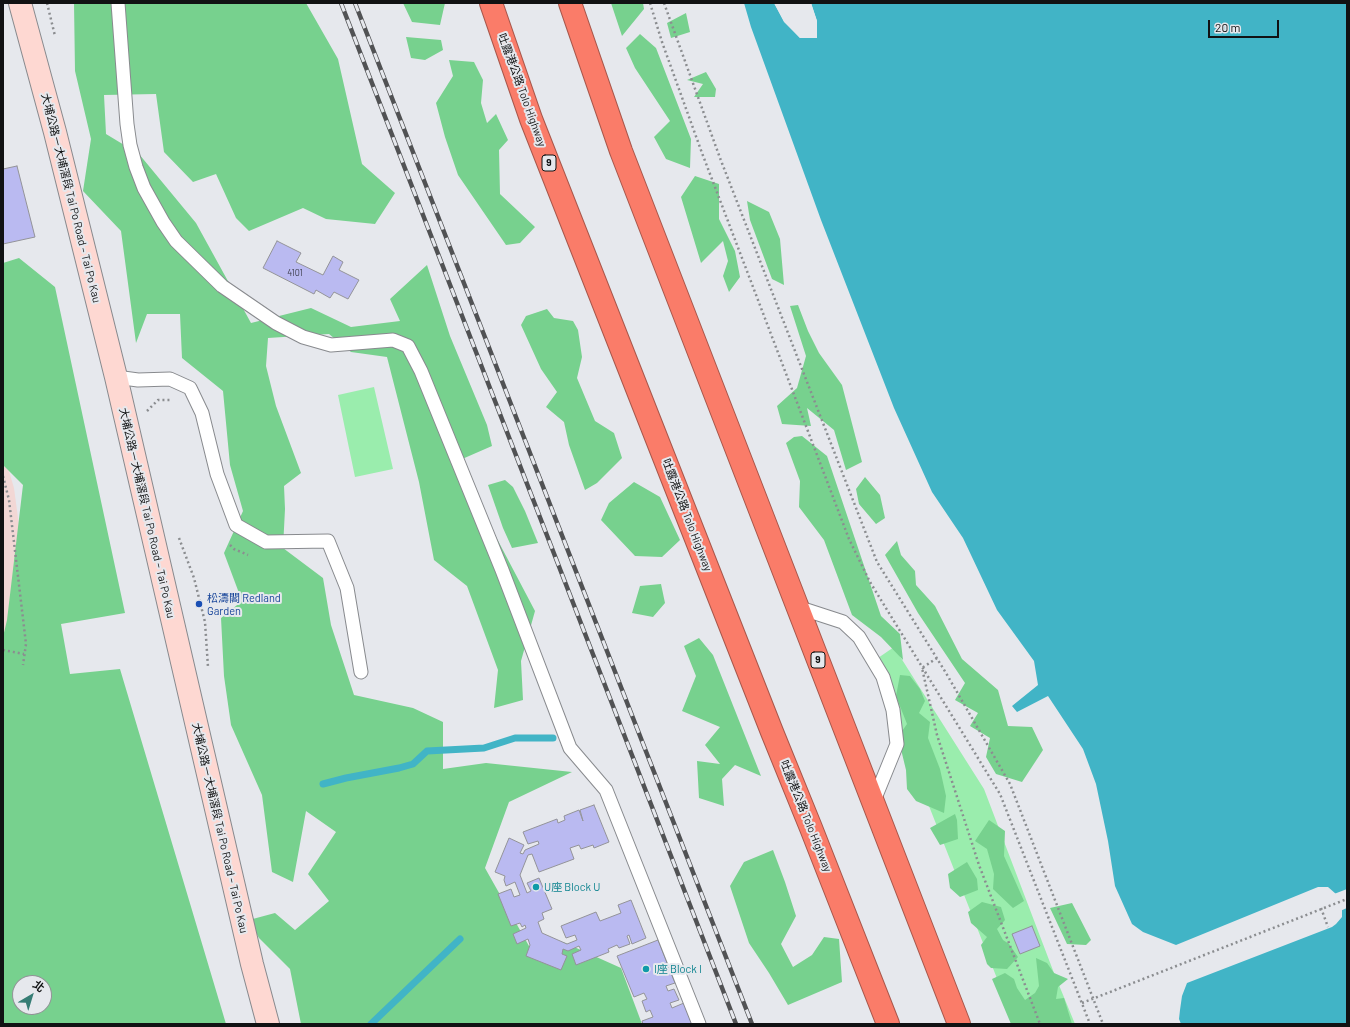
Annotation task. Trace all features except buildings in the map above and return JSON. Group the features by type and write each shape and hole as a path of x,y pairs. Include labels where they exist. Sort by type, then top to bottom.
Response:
{"highway":[{"name":"吐露港公路 Tolo Highway","path":"491,3 531,119 888,1024"},
{"name":"9","path":"570,3 621,151 960,1024"}],"main road":[{"name":"大埔公路－大埔滘段 Tai Po Road – Tai Po Kau","path":"20,3 55,132 116,378 252,964 268,1024"}],"lane":[{"path":"118,3 127,124 130,145 144,188 163,222 176,241 222,286 276,323 303,337 331,345 393,340 408,346 421,371 502,570 570,748 606,790 699,1024"},
{"path":"116,378 138,380 170,378 190,388 202,413 217,474 236,525 266,542 328,541 347,588 361,672"},
{"path":"797,607 843,622 859,637 883,677 893,710 897,744 873,803"}],"path":[{"path":"650,3 662,42 702,153 849,539 870,582 1000,794 1090,1024"},
{"path":"664,3 720,158 877,562 937,658 1010,784 1103,1024"},
{"path":"3,476 9,500 26,644 23,665"},
{"path":"3,650 24,654"},
{"path":"922,668 937,658"},
{"path":"922,668 938,735 979,866 1040,1024"},
{"path":"1082,1002 1347,899"},
{"path":"1321,908 1328,927"}],"shaded area":[{"path":"3,465 9,471 14,488 34,637 3,741"}],"green space":[{"path":"74,3 306,3 338,59 362,164 395,193 375,224 326,219 303,208 249,231 236,218 216,174 193,182 164,152 156,94 104,95 106,134 139,154 196,223 251,323 311,308 351,327 400,321 390,299 427,265 450,336 487,425 492,446 453,463 495,535 535,611 521,661 523,700 494,708 498,670 467,586 434,560 419,482 387,357 351,352 329,334 268,338 266,366 276,406 301,473 284,486 285,509 283,548 323,578 331,625 354,695 413,708 443,722 443,769 486,763 572,772 509,802 485,868 529,946 547,955 563,942 621,968 642,1024 301,1024 290,969 259,938 249,920 275,913 295,930 329,901 308,874 336,832 306,811 293,882 272,872 262,795 231,725 224,676 221,618 242,601 224,553 243,511 230,465 223,391 182,358 180,314 147,314 136,343 121,231 83,191 91,139 75,71"},
{"path":"403,3 445,3 440,25 412,22"},
{"path":"611,3 643,3 644,9 622,36"},
{"path":"686,13 690,32 671,38 667,23"},
{"path":"640,34 656,48 691,139 690,168 666,159 654,137 670,121 635,68 626,48"},
{"path":"406,37 441,40 443,50 425,60 411,58"},
{"path":"449,60 474,62 483,80 481,103 487,123 496,114 508,140 499,150 500,194 535,227 520,243 506,245 458,175 445,137 436,103 453,76"},
{"path":"706,72 716,89 715,97 694,97 703,84 687,80"},
{"path":"695,176 719,184 719,219 735,251 740,277 729,292 723,276 728,261 723,241 701,263 681,197"},
{"path":"747,201 769,212 780,239 784,285 772,279 750,220"},
{"path":"19,258 55,287 125,613 61,624 70,674 120,669 226,1024 3,1024 3,637 7,620 23,485 3,465 3,263"},
{"path":"798,305 808,331 819,353 842,385 862,462 846,470 834,430 807,408 811,426 782,424 777,406 797,388 806,356 790,306"},
{"path":"547,309 554,318 573,321 578,330 582,357 577,378 595,421 614,433 622,458 597,483 585,490 569,445 564,422 546,407 557,392 541,369 521,325 526,316"},
{"path":"374,387 393,469 355,477 338,395"},
{"path":"802,436 827,456 881,616 900,634 903,660 881,637 852,615 824,540 799,507 800,481 786,443 794,437"},
{"path":"865,477 880,495 885,518 876,524 859,504 856,489"},
{"path":"505,480 513,487 538,543 512,548 503,528 488,485"},
{"path":"634,482 660,497 680,540 662,557 635,556 601,520 609,503"},
{"path":"897,541 901,555 915,571 916,585 935,606 962,659 998,690 1008,726 1032,727 1043,750 1022,782 996,774 986,757 990,738 970,726 978,713 955,700 965,683 918,613 885,555"},
{"path":"661,584 665,603 653,617 632,613 640,586"},
{"path":"699,638 713,655 761,776 735,765 722,779 724,806 699,798 697,761 720,764 705,745 720,727 682,711 696,676 684,646"},
{"path":"894,647 984,789 1075,1024 1015,1024 927,801 878,658"},
{"path":"900,675 910,676 920,689 925,701 919,713 930,722 928,738 940,769 946,796 944,813 916,801 907,789 906,770 898,737 907,724 896,696"},
{"path":"955,814 957,820 958,839 940,845 930,828"},
{"path":"989,820 1005,831 1004,856 1024,901 1013,908 993,889 994,874 987,849 975,841"},
{"path":"773,850 796,916 781,944 793,967 812,955 824,937 839,939 842,982 788,1005 749,943 730,886 744,862"},
{"path":"967,862 977,879 978,890 960,897 950,888 948,874"},
{"path":"982,902 1001,907 1005,920 997,929 1003,940 1009,944 1018,957 1007,969 991,968 987,964 981,945 987,937 971,923 968,912"},
{"path":"1072,903 1091,940 1086,945 1067,944 1050,908"},
{"path":"1036,958 1047,963 1054,973 1068,979 1058,987 1056,999 1064,998 1072,1024 1011,1024 992,979 1005,973 1014,979 1017,988 1025,1000 1035,993 1039,986"}],"water":[{"path":"744,3 774,3 784,22 800,38 817,38 817,21 811,3 1347,3 1347,1024 1181,1024 1179,1019 1182,996 1187,983 1332,927 1342,917 1342,910 1336,894 1328,887 1318,887 1176,945 1143,932 1132,924 1115,886 1108,841 1096,784 1083,749 1048,696 1017,712 1012,706 1038,685 1034,661 997,610 963,538 932,492 894,408 821,220 751,27"}],"pier":[{"path":"774,3 776,3 785,20 801,36 815,36 815,21 809,3 811,3 817,21 817,38 800,38 784,21"},
{"path":"1347,889 1347,908 1340,911 1334,894"}],"waterway":[{"path":"323,784 413,764 427,751 484,748 515,738 553,738"},
{"path":"371,1024 460,939"}],"railway":[{"path":"341,3 736,1024"},
{"path":"355,3 752,1024"}],"place":[{"name":"松濤閣 Redland Garden","path":"199,604"},
{"name":"U座 Block U","path":"536,887"},
{"name":"I座 Block I","path":"646,969"}]}
